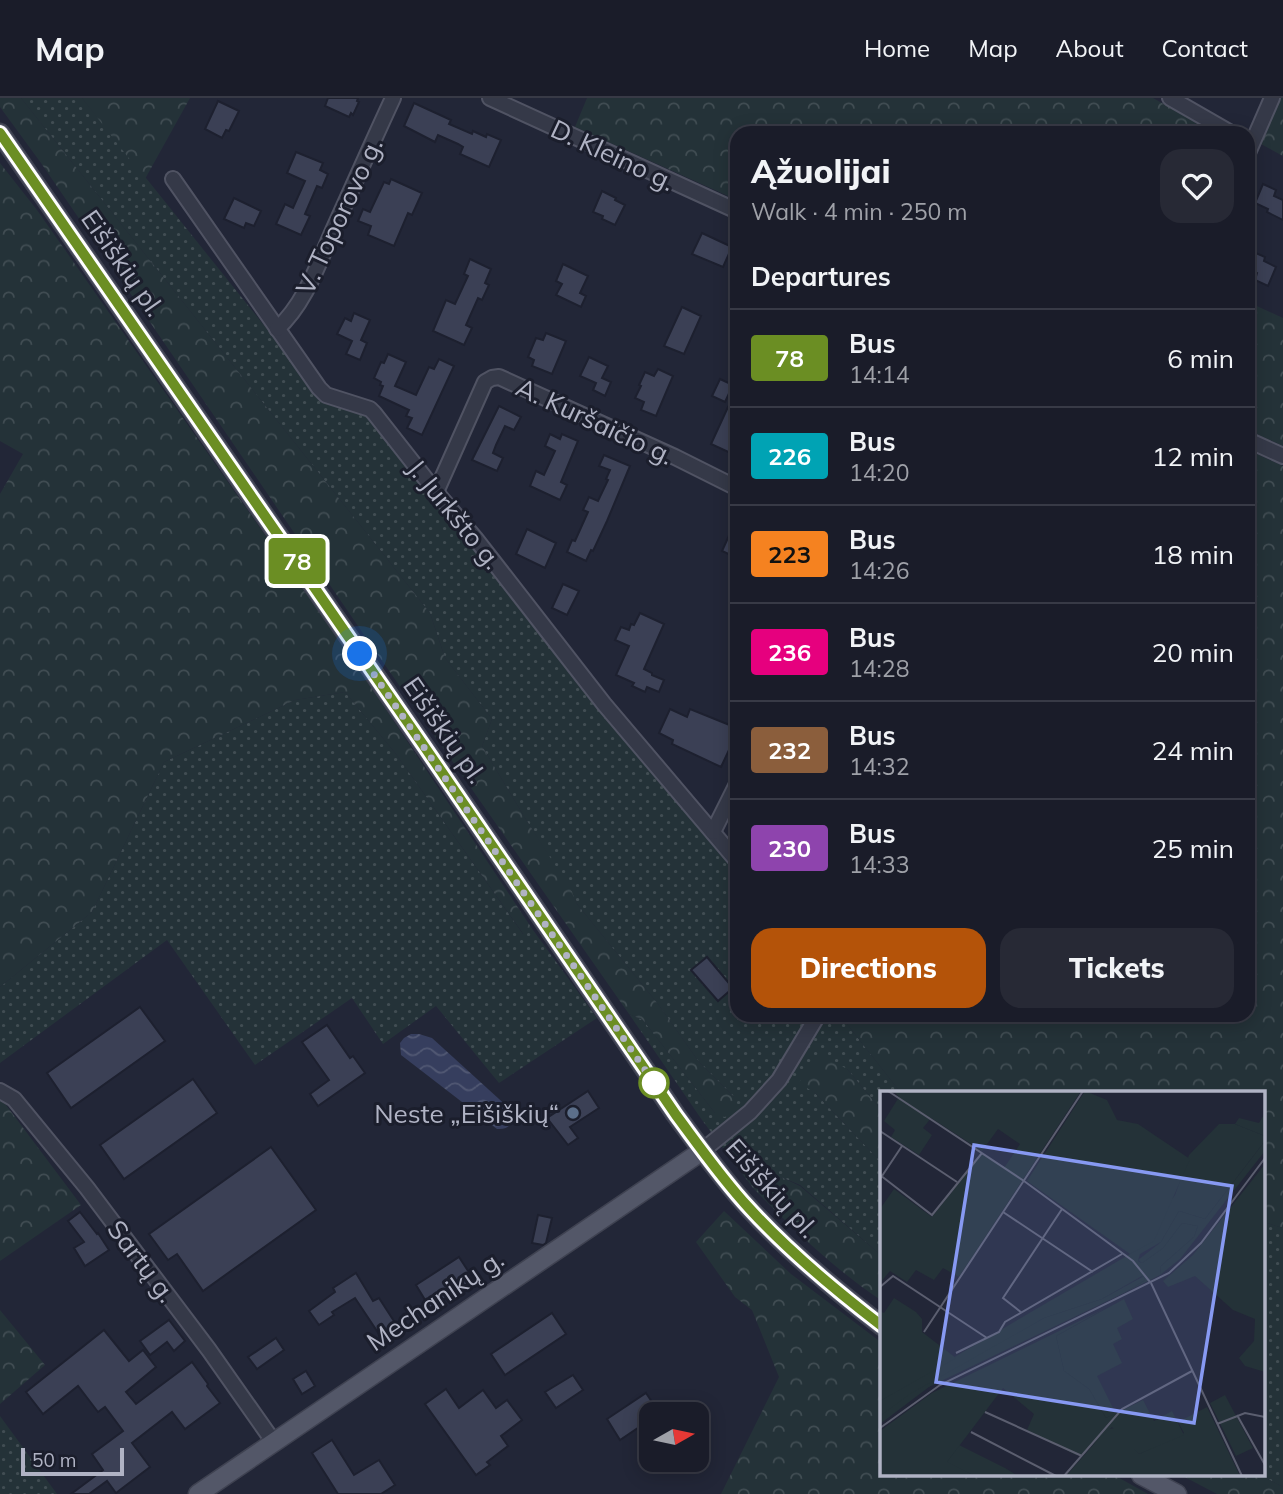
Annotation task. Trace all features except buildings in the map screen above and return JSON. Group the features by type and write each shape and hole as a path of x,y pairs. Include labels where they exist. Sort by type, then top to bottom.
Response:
{"main road":[{"name":"Eišiškių pl.","path":"0,133 702,1151 772,1233 880,1324"},
{"name":"Mechanikų g.","path":"198,1494 702,1151"},
{"path":"1143,1476 1177,1494"}],"street":[{"name":"V. Toporovo g.","path":"277,329 289,319 315,271 393,98"},
{"name":"D. Kleino g.","path":"490,98 730,208"},
{"path":"1170,98 1219,126"},
{"path":"1255,134 1272,98"},
{"name":"J. Jurkšto g.","path":"173,179 319,388 326,395 370,409 374,413 604,704 730,853"},
{"name":"A. Kuršaičio g.","path":"436,492 485,382 499,377 730,485"},
{"path":"1255,443 1283,456"},
{"path":"713,832 730,798"},
{"path":"702,1151 750,1112 779,1080 814,1022"},
{"name":"Sartų g.","path":"0,1091 14,1099 87,1188 201,1339 273,1441"}],"green space":[{"path":"0,98 21,98 430,613 445,658 492,719 482,746 577,904 658,1004 699,1062 734,1097 738,1107 734,1115 724,1117 715,1113 643,1020 629,1014 0,107"},
{"path":"21,98 82,98 319,394 369,418 705,835 730,862 730,1022 845,1022 899,1091 880,1091 880,1109 847,1069 800,1082 815,1093 880,1161 880,1254 800,1185 781,1177 753,1188 702,1120 629,1014 643,1020 715,1113 734,1097 699,1062 658,1004 577,904 482,746 492,719 445,658 430,613"},
{"path":"82,98 190,98 145,179"},
{"path":"587,98 1153,98 1203,126 730,126 730,197 575,127"},
{"path":"1279,98 1283,98 1283,156 1259,143"},
{"path":"0,163 37,210 359,669 533,930 524,935 396,754 345,692 295,700 164,762 92,912 0,987 0,494 23,454 0,441"},
{"path":"1255,305 1283,318 1283,446 1255,433"},
{"path":"1255,453 1283,466 1283,1228 1266,1223 1266,1091 899,1091 845,1022 1255,1022"},
{"path":"345,692 396,754 523,934 533,930 597,1018 499,1083 436,1006 383,1044 352,998 255,1065 167,940 0,1063 0,987 92,912 164,762 295,700"},
{"path":"812,1059 829,1059 847,1069 880,1109 880,1161 815,1093 799,1083"},
{"path":"0,1097 81,1205 0,1261"},
{"path":"781,1177 800,1186 880,1254 880,1300 814,1248 753,1188"},
{"path":"724,1211 791,1274 880,1341 880,1476 1116,1476 1148,1494 721,1494 779,1377 752,1310 735,1297 696,1242"},
{"path":"1266,1223 1283,1228 1283,1487 1262,1476 1266,1476"},
{"path":"0,1310 45,1365 0,1404"},
{"path":"0,1416 57,1494 0,1494"},
{"path":"1183,1476 1262,1476 1283,1487 1283,1494 1217,1494"}],"water":[{"path":"411,1034 432,1038 510,1109 511,1124 497,1129 401,1055 400,1043"}],"bus line":[{"name":"78","path":"0,133 702,1151 772,1233 880,1324"}],"place":[{"name":"Neste „Eišiškių“","path":"573,1113"}],"route":[{"path":"360,654 654,1083"}]}
